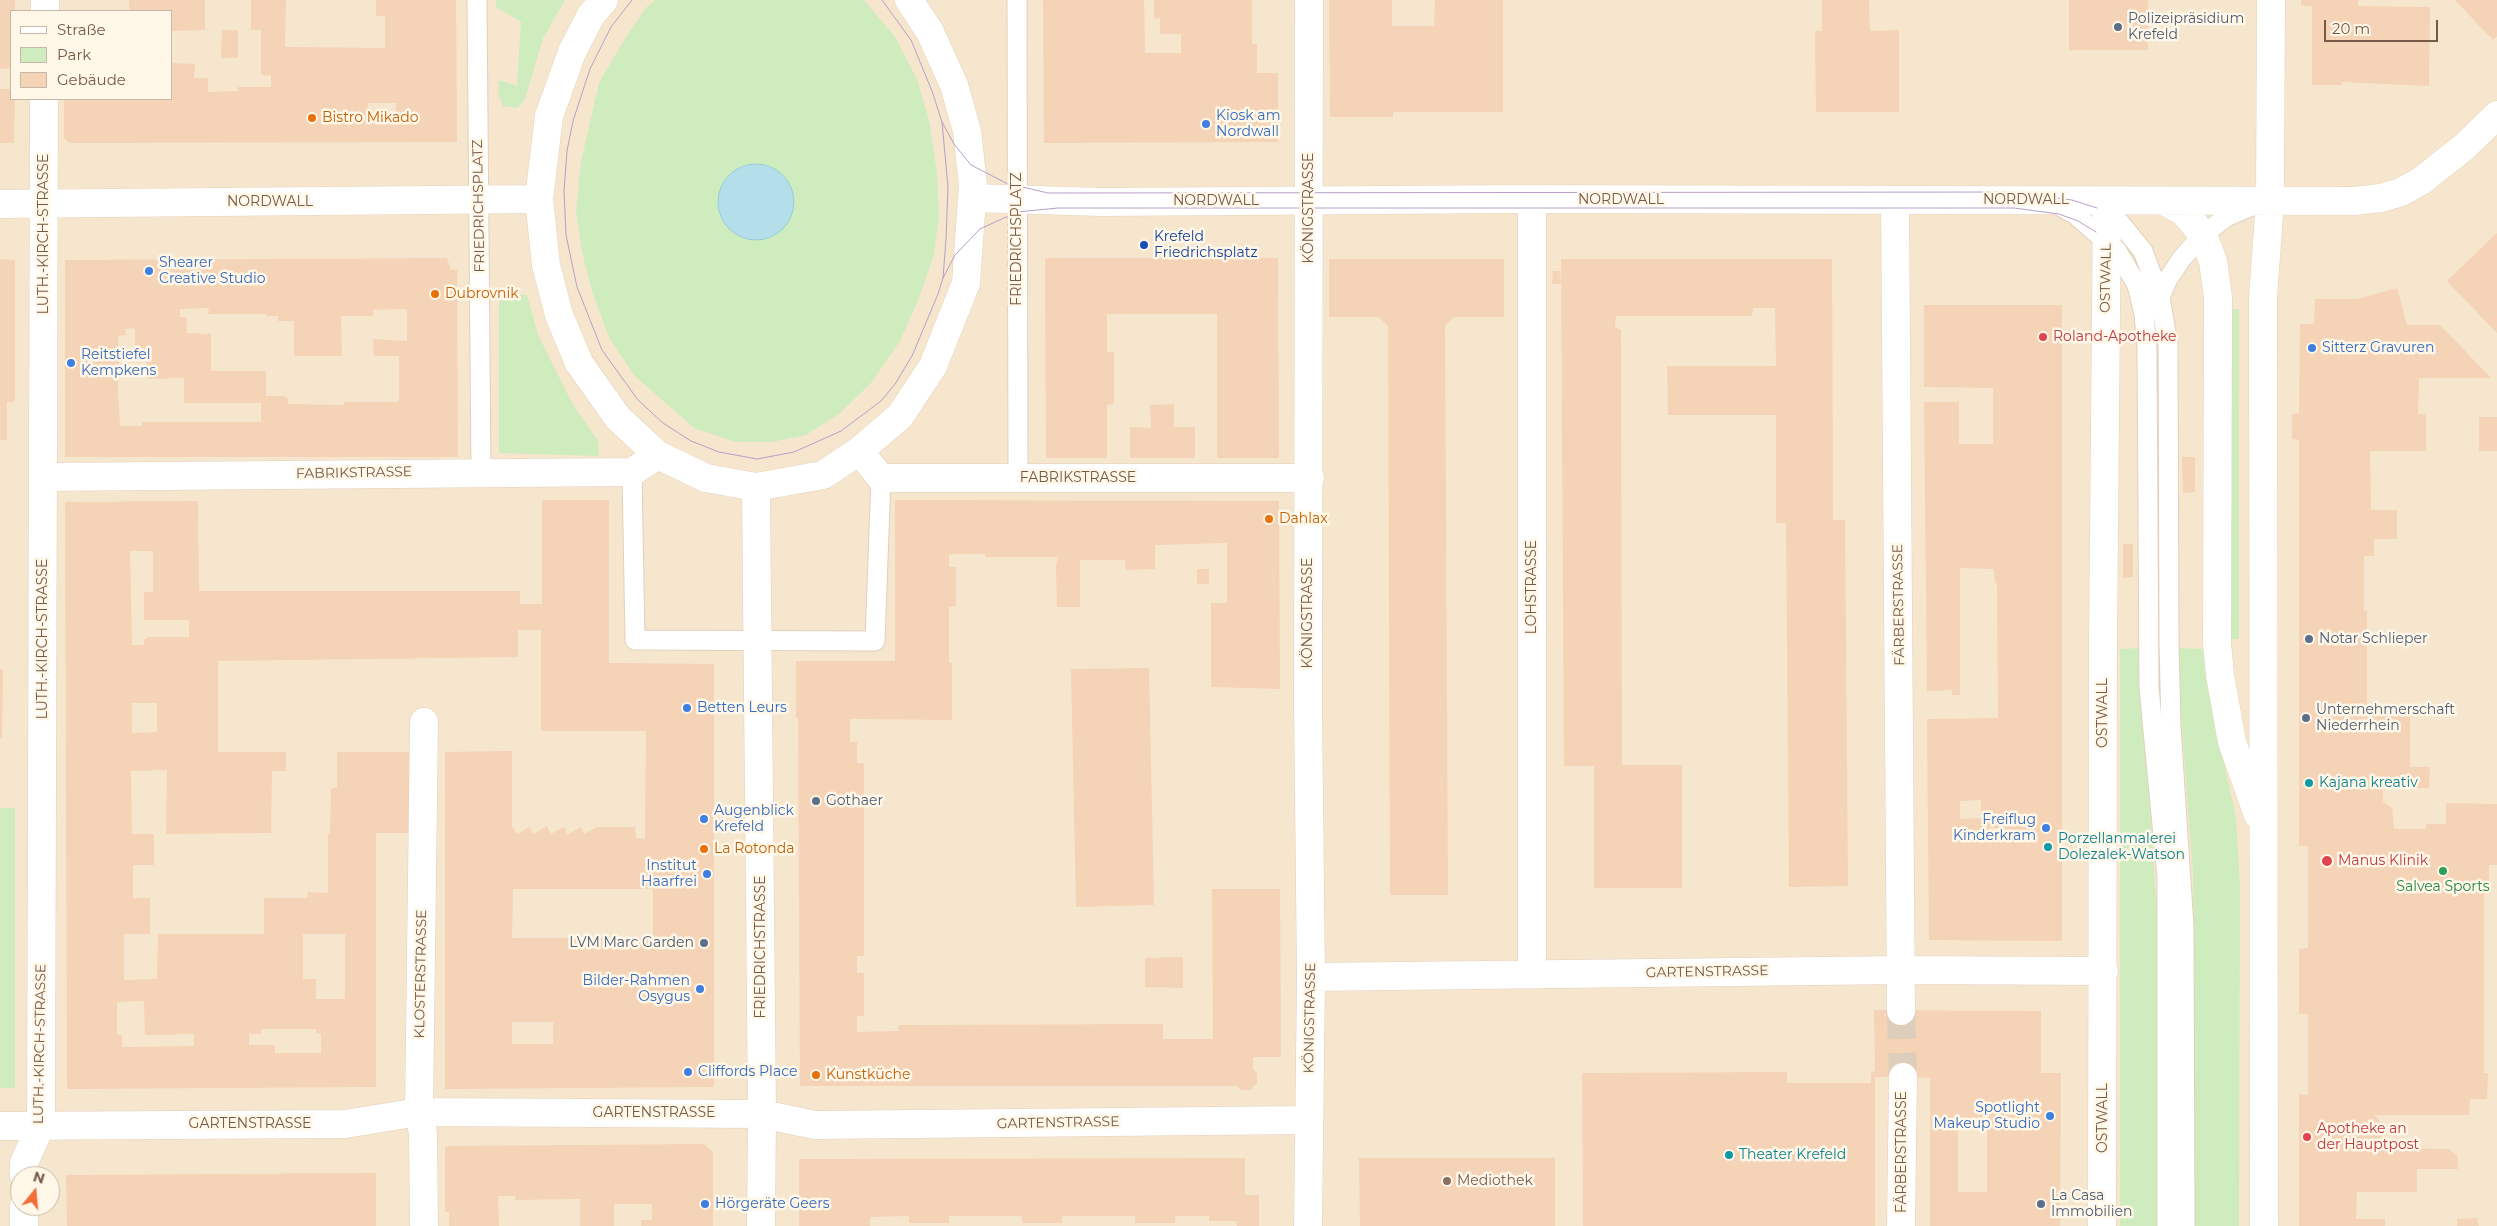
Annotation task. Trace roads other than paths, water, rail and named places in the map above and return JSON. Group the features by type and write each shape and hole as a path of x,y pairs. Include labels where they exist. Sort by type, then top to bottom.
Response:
{"street":[{"path":"604,0 591,15 572,52 549,116 540,199 546,265 559,316 579,363 618,418 658,455 706,478 756,487 823,475 859,451 900,416 933,366 966,283 973,198 967,131 954,84 930,32 909,0"},
{"name":"KÖNIGSTRASSE","path":"1308,1226 1311,977 1308,705 1310,478 1309,0"},
{"path":"2264,1226 2263,297 2270,201 2271,0"},
{"name":"LUTH.-KIRCH-STRASSE","path":"24,1166 41,1125 44,100"},
{"name":"NORDWALL","path":"973,198 1017,201 2049,201 2103,219 2164,201 2354,200 2381,198 2401,192 2442,166 2497,115"},
{"name":"NORDWALL","path":"0,204 540,199"},
{"name":"LOHSTRASSE","path":"1532,200 1532,974"},
{"name":"FÄRBERSTRASSE","path":"1895,200 1901,1011"},
{"path":"2164,201 2184,212 2203,235 2213,261 2218,297 2217,644 2220,676 2232,742 2265,833"},
{"name":"OSTWALL","path":"2102,1226 2104,970 2103,219"},
{"path":"859,451 881,478"},
{"path":"632,472 658,455"},
{"name":"FABRIKSTRASSE","path":"44,477 632,472"},
{"name":"FABRIKSTRASSE","path":"881,478 1310,478"},
{"name":"FRIEDRICHSTRASSE","path":"756,487 759,641 761,1226"},
{"name":"KLOSTERSTRASSE","path":"424,722 419,1112 423,1134 424,1226"},
{"name":"GARTENSTRASSE","path":"1311,977 1902,970 2104,970"},
{"name":"FÄRBERSTRASSE","path":"1901,1226 1903,1077"},
{"name":"GARTENSTRASSE","path":"0,1126 345,1124 419,1112 762,1114 815,1126 1308,1120"}],"lane":[{"name":"FRIEDRICHSPLATZ","path":"477,0 481,472"},
{"name":"FRIEDRICHSPLATZ","path":"1018,0 1018,478"},
{"path":"2147,349 2153,316 2160,297 2182,258 2203,235 2226,217 2247,207 2270,201"},
{"path":"2103,219 2132,235 2143,252 2160,297 2165,317 2168,352 2169,652 2171,727 2184,927 2185,1226"},
{"path":"2103,219 2137,285 2144,314 2147,349 2148,679 2167,877 2167,1226"},
{"path":"632,472 635,640 875,640 881,478"}],"water":[{"path":"756,164 771,167 783,175 791,187 794,202 791,217 783,229 771,237 756,240 741,237 729,229 721,217 718,202 721,187 729,175 741,167"}],"tunnel":[{"path":"1901,1011 1903,1077"}],"tram line":[{"path":"632,0 611,27 590,69 573,121 567,151 564,191 566,235 577,287 602,350 638,400 663,423 691,441 719,452 757,459 794,452 841,431 881,401 895,384 912,356 943,278 948,187 942,122 932,91 911,40 882,0"},
{"path":"942,122 954,144 971,165 1006,183 1048,193 2013,192 2072,200 2097,208"},
{"path":"943,278 955,255 980,229 1017,212 1058,208 2014,208 2059,214 2078,221 2096,232"}],"place":[{"name":"Polizeipräsidium Krefeld","path":"2118,27"},
{"name":"Bistro Mikado","path":"312,118"},
{"name":"Kiosk am Nordwall","path":"1206,124"},
{"name":"Krefeld Friedrichsplatz","path":"1144,245"},
{"name":"Shearer Creative Studio","path":"149,271"},
{"name":"Dubrovnik","path":"435,294"},
{"name":"Roland-Apotheke","path":"2043,337"},
{"name":"Sitterz Gravuren","path":"2312,348"},
{"name":"Reitstiefel Kempkens","path":"71,363"},
{"name":"Dahlax","path":"1269,519"},
{"name":"Notar Schlieper","path":"2309,639"},
{"name":"Betten Leurs","path":"687,708"},
{"name":"Unternehmerschaft Niederrhein","path":"2306,718"},
{"name":"Kajana kreativ","path":"2309,783"},
{"name":"Gothaer","path":"816,801"},
{"name":"Augenblick Krefeld","path":"704,819"},
{"name":"Freiflug Kinderkram","path":"2046,828"},
{"name":"Porzellanmalerei Dolezalek-Watson","path":"2048,847"},
{"name":"La Rotonda","path":"704,849"},
{"name":"Manus Klinik","path":"2327,861"},
{"name":"Salvea Sports","path":"2443,871"},
{"name":"Institut Haarfrei","path":"707,874"},
{"name":"LVM Marc Garden","path":"704,943"},
{"name":"Bilder-Rahmen Osygus","path":"700,989"},
{"name":"Cliffords Place","path":"688,1072"},
{"name":"Kunstküche","path":"816,1075"},
{"name":"Spotlight Makeup Studio","path":"2050,1116"},
{"name":"Apotheke an der Hauptpost","path":"2307,1137"},
{"name":"Theater Krefeld","path":"1729,1155"},
{"name":"Mediothek","path":"1447,1181"},
{"name":"Hörgeräte Geers","path":"705,1204"},
{"name":"La Casa Immobilien","path":"2041,1204"}]}
